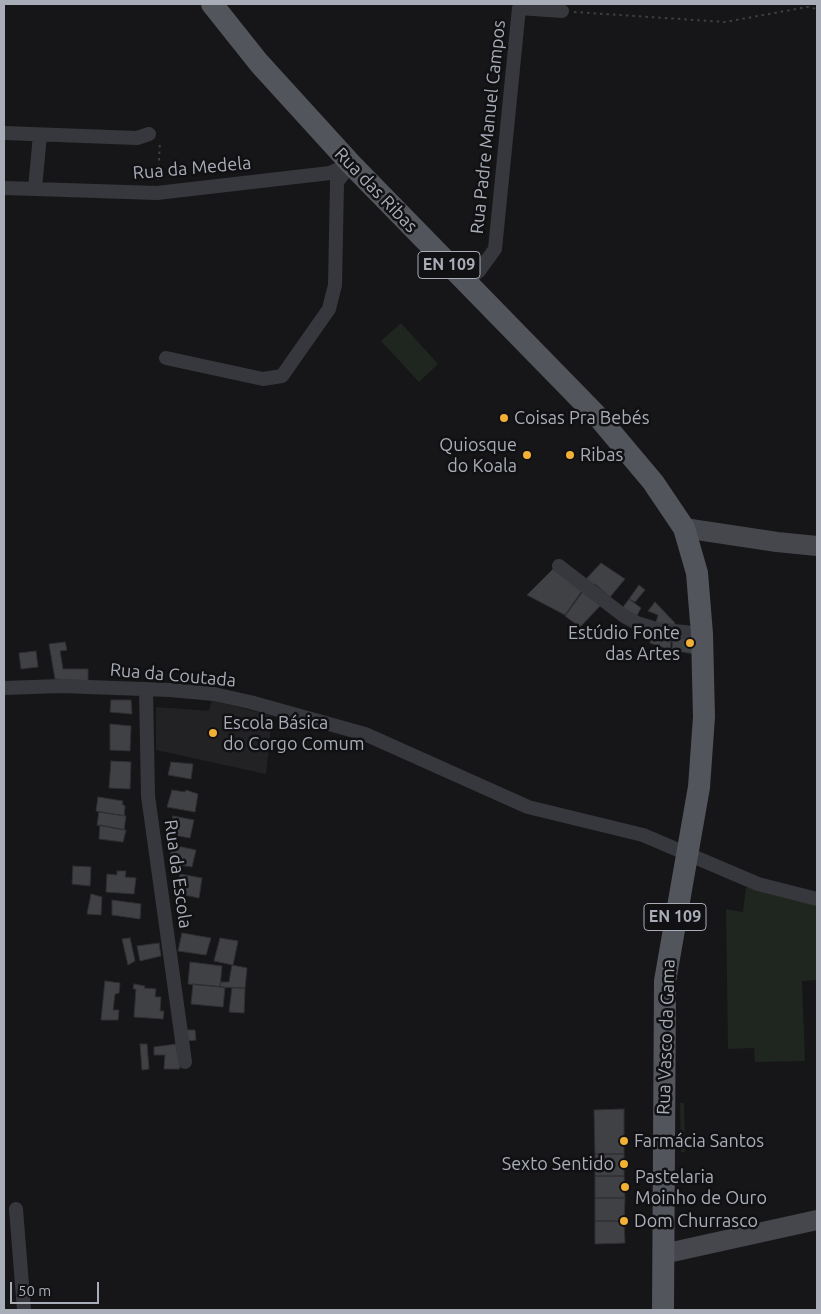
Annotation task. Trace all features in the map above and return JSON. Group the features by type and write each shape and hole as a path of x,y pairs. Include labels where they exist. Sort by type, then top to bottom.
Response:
{"main road":[{"name":"Rua das Ribas","path":"212,4 259,62 351,164 600,419 653,482 684,528"},
{"name":"Rua Vasco da Gama","path":"663,1310 665,981 699,787 703,726 702,634 697,573 684,528"}],"street":[{"name":"Rua Padre Manuel Campos","path":"466,282 479,271 494,249 519,8 562,11"},
{"path":"4,133 138,138 149,134"},
{"path":"35,188 40,135"},
{"name":"Rua da Medela","path":"4,188 157,193 330,173 351,164"},
{"path":"166,358 263,379 282,376 329,309 335,285 337,182 351,164"},
{"path":"684,528 817,546"},
{"path":"559,566 636,624 656,629 702,634"},
{"name":"Rua da Coutada","path":"4,688 60,686 214,694 365,734 528,807 643,835 688,852 719,869 758,884 817,899"},
{"name":"Rua da Escola","path":"146,689 148,796 185,1062"},
{"path":"16,1209 24,1310"},
{"path":"663,1254 817,1220"}],"path":[{"path":"562,11 725,22 808,7 817,9"},
{"path":"149,134 161,141 157,193"}],"shaded area":[{"path":"401,323 438,364 419,382 381,341"},
{"name":"Escola Básica do Corgo Comum","path":"212,700 272,716 266,774 156,750 156,707 209,711"},
{"path":"746,887 817,905 817,980 802,981 805,1061 755,1062 754,1048 728,1049 726,909 743,912"},
{"path":"680,1103 684,1103 685,1152 681,1152"}],"building":[{"path":"601,563 625,579 610,597 595,584 592,586 585,580"},
{"path":"556,566 584,588 565,615 527,595"},
{"path":"639,585 645,590 635,602 629,599"},
{"path":"584,590 602,604 580,627 565,616"},
{"path":"629,599 641,608 635,619 621,610"},
{"path":"655,602 675,623 672,628 655,626 658,615 648,611"},
{"path":"652,630 672,634 670,650 650,643"},
{"path":"673,633 694,636 694,654 672,650"},
{"path":"65,642 67,650 60,651 63,669 88,669 88,681 55,679 49,644"},
{"path":"36,651 38,667 21,669 19,653"},
{"path":"111,700 131,700 132,714 110,712"},
{"path":"110,724 131,726 130,751 110,750"},
{"path":"111,761 131,762 130,789 109,788"},
{"path":"171,762 193,764 191,779 168,775"},
{"path":"172,790 185,792 186,790 198,794 195,812 167,807"},
{"path":"98,797 123,801 122,804 125,806 124,816 96,811"},
{"path":"99,812 126,816 124,830 97,825"},
{"path":"173,816 194,820 190,838 168,834"},
{"path":"100,825 126,830 123,842 99,839"},
{"path":"172,845 196,850 192,867 169,863"},
{"path":"73,866 91,867 90,886 72,884"},
{"path":"117,871 126,871 125,877 136,878 134,894 106,892 107,874 117,875"},
{"path":"180,874 202,878 199,898 175,893"},
{"path":"91,894 102,897 101,915 87,914"},
{"path":"112,900 141,904 140,919 112,915"},
{"path":"182,933 211,938 206,955 178,951"},
{"path":"130,938 135,961 128,965 122,939"},
{"path":"220,938 238,941 233,965 214,961"},
{"path":"159,943 161,956 140,961 137,946"},
{"path":"190,962 222,966 220,987 188,984"},
{"path":"232,965 247,968 245,988 220,987 221,982 229,982"},
{"path":"105,981 120,983 119,993 115,994 113,1010 119,1010 118,1020 101,1020"},
{"path":"134,984 145,986 144,988 156,989 155,997 161,997 160,1011 164,1011 163,1019 134,1017 136,989 133,989"},
{"path":"193,984 225,987 223,1007 191,1004"},
{"path":"232,988 245,988 244,1013 229,1012"},
{"path":"186,1030 195,1030 196,1040 187,1041"},
{"path":"140,1044 147,1044 149,1069 142,1070"},
{"path":"176,1044 180,1069 164,1069 165,1055 154,1055 154,1047"},
{"path":"624,1109 624,1154 595,1154 594,1110"},
{"path":"595,1154 624,1154 624,1176 595,1176"},
{"path":"595,1176 624,1176 625,1198 595,1198"},
{"path":"595,1198 625,1198 624,1221 595,1221"},
{"path":"595,1221 624,1221 625,1243 595,1244"}],"place":[{"name":"Coisas Pra Bebés","path":"504,418"},
{"name":"Quiosque do Koala","path":"527,455"},
{"name":"Ribas","path":"570,455"},
{"name":"Estúdio Fonte das Artes","path":"690,643"},
{"name":"Escola Básica do Corgo Comum","path":"213,733"},
{"name":"Farmácia Santos","path":"624,1141"},
{"name":"Sexto Sentido","path":"624,1164"},
{"name":"Pastelaria Moinho de Ouro","path":"625,1187"},
{"name":"Dom Churrasco","path":"624,1221"}]}
